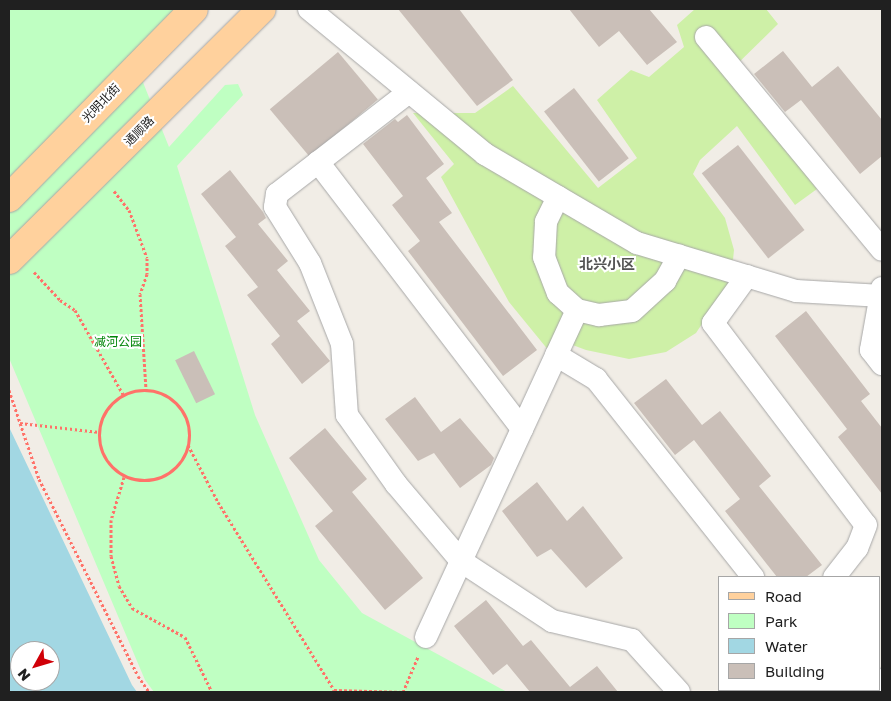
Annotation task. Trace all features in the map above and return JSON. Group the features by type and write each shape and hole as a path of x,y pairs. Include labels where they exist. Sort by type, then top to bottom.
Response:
{"main road":[{"name":"光明北街","path":"9,198 194,9"},
{"name":"通顺路","path":"19,261 262,9"}],"street":[{"path":"309,9 485,154 637,243 796,291 882,294 872,350 882,364"},
{"path":"706,37 882,250"},
{"path":"409,92 277,194 275,207 310,263 342,344 347,415 396,484 461,561 552,621 632,640 679,692"},
{"path":"318,162 522,429"},
{"path":"558,197 546,222 544,258 558,293 577,310 599,315 632,311 665,281 679,256"},
{"path":"747,276 713,323 866,525 857,548 835,576"},
{"path":"426,637 577,310"},
{"path":"556,355 596,379 752,576"}],"path":[{"path":"114,191 129,210 147,258 147,274 140,294 146,390"},
{"path":"19,261 60,300 75,310 123,394"},
{"path":"9,390 39,479 138,676 149,692"},
{"path":"146,390 172,399 182,410 188,424 188,445 178,466 167,475 138,481 124,477 111,468 102,455 98,432 105,411 123,394 146,390"},
{"path":"20,422 98,432"},
{"path":"188,445 218,502 334,690 404,692 426,637"},
{"path":"124,477 111,520 111,556 119,586 132,608 185,637 212,692"}],"green space":[{"name":"减河公园","path":"9,9 175,9 132,55 169,147 225,85 238,84 243,95 177,166 255,415 319,560 362,613 507,692 154,692 145,680 9,358"},
{"path":"695,9 766,9 778,24 727,74 817,189 795,205 737,126 700,160 693,174 725,218 734,250 731,280 696,333 666,352 629,359 586,350 562,341 549,351 509,302 441,177 454,164 413,113 475,113 513,86 598,188 637,158 597,100 631,70 649,77 684,47 677,25"}],"water":[{"path":"9,427 132,685 137,692 9,692"}],"building":[{"path":"398,9 459,9 513,80 477,106"},
{"path":"569,9 649,9 677,42 647,65 619,31 599,47"},
{"path":"783,51 812,87 838,66 882,120 882,156 860,174 801,100 785,112 754,74"},
{"path":"338,52 378,99 310,157 270,109"},
{"path":"574,88 629,158 599,182 544,111"},
{"path":"407,115 444,164 426,178 452,213 439,222 537,350 503,376 408,251 420,241 392,205 403,196 363,144 395,119 398,122"},
{"path":"738,145 804,230 768,258 702,173"},
{"path":"230,170 263,212 266,218 258,224 288,261 277,270 310,311 297,321 330,361 302,384 271,344 280,336 247,295 258,287 225,246 236,237 201,194"},
{"path":"806,311 870,394 861,401 882,428 882,494 838,437 847,429 775,336"},
{"path":"194,351 215,394 196,403 175,360"},
{"path":"666,379 702,425 720,411 771,476 759,486 822,565 807,576 776,576 725,511 740,499 694,440 675,455 634,403"},
{"path":"415,397 441,432 460,418 494,458 491,465 460,488 434,453 418,461 385,419"},
{"path":"325,428 367,479 352,492 423,578 385,610 315,526 333,511 289,458"},
{"path":"537,482 567,521 583,506 623,558 586,588 551,549 537,557 502,511"},
{"path":"486,600 523,646 531,640 570,687 597,666 618,692 530,692 507,664 493,675 454,626"}],"district":[{"name":"北兴小区","path":"607,264"}]}
